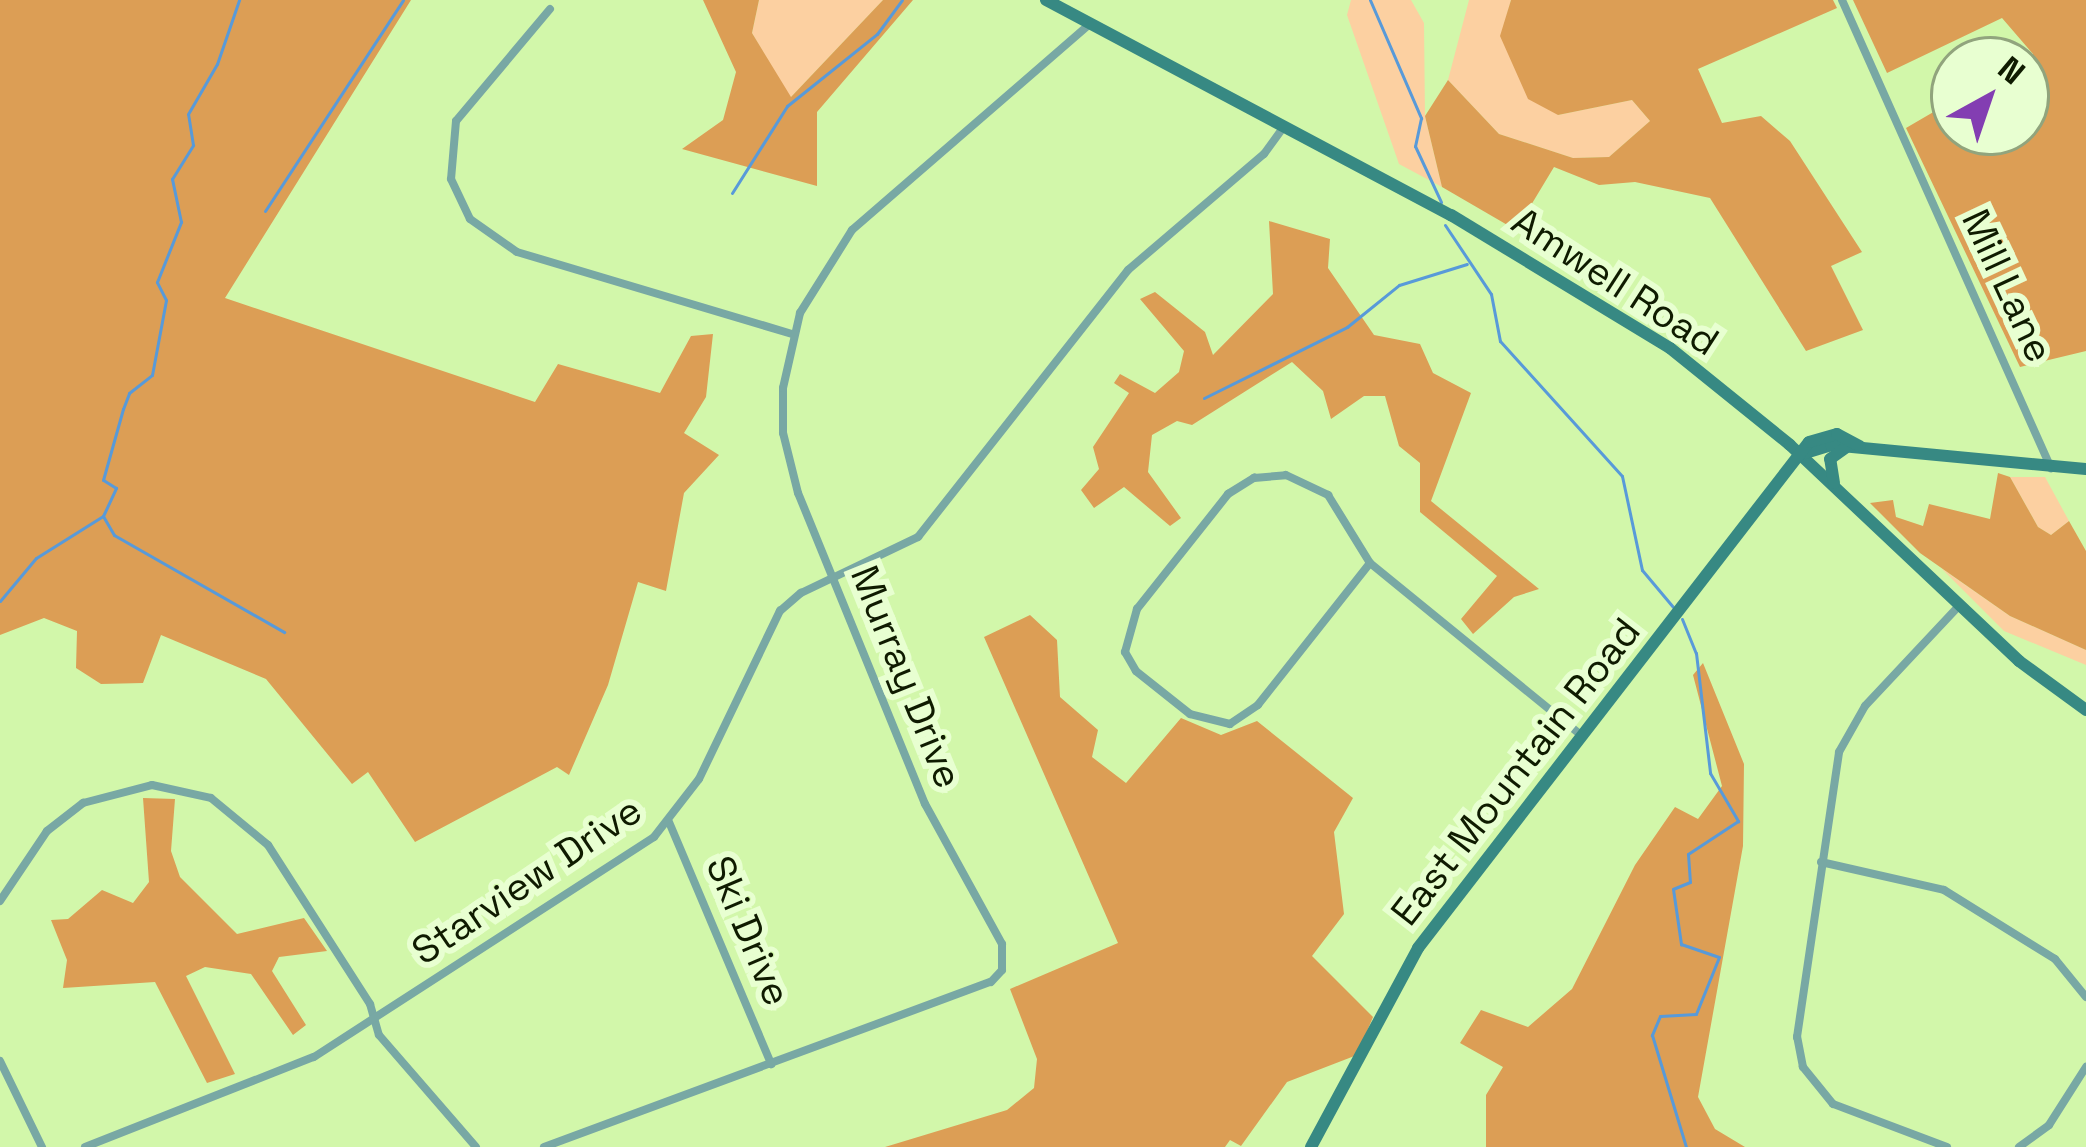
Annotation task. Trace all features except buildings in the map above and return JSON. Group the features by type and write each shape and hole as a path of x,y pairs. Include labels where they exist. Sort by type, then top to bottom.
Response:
{"main road":[{"name":"Amwell Road","path":"1046,0 1086,27 1451,215 1615,312 1801,455 1958,607 2086,710"},
{"path":"1801,455 1822,434 1854,447 2086,469"},
{"path":"1837,490 1830,459 1854,447"},
{"name":"East Mountain Road","path":"1311,1147 1406,966 1801,455"}],"street":[{"name":"Mill Lane","path":"1842,0 2008,357 2051,469"},
{"path":"550,8 456,122 451,179 470,220 517,252 792,334"},
{"name":"Murray Drive","path":"544,1147 991,982 1005,961 925,804 832,579 785,447 792,334 851,230 1086,27"},
{"name":"Starview Drive","path":"85,1147 314,1057 624,860 669,822 699,779 773,620 800,593 918,537 1128,270 1264,154 1282,129"},
{"path":"1370,563 1245,718 1202,722 1130,663 1125,631 1228,494 1254,478 1286,475 1316,485 1337,505 1370,563 1581,735"},
{"path":"1947,1147 1845,1112 1803,1067 1798,1018 1821,862 1847,732 1958,607"},
{"path":"0,901 37,843 83,802 134,786 191,790 257,831 408,1072 476,1147"},
{"name":"Ski Drive","path":"669,822 771,1064"},
{"path":"1821,862 1944,890 2055,958 2086,998"},
{"path":"0,1061 42,1147"},
{"path":"2019,1147 2049,1125 2086,1067"}],"shaded area":[{"path":"0,0 411,0 225,298 535,402 558,364 660,393 691,336 713,334 706,397 684,433 719,455 684,493 666,591 638,582 608,685 569,775 557,767 415,842 368,772 352,784 266,679 161,635 143,683 101,684 76,668 77,631 44,618 0,635"},
{"path":"703,0 759,0 752,33 791,97 883,0 913,0 817,112 817,186 682,149 723,120 736,72"},
{"path":"759,0 883,0 790,98 752,33"},
{"path":"1351,0 1411,0 1424,23 1425,116 1442,187 1399,164 1347,15"},
{"path":"1469,0 1511,0 1501,36 1558,115 1632,100 1650,121 1609,157 1573,158 1499,134 1448,80"},
{"path":"1511,0 1833,0 1837,8 1698,69 1722,123 1761,116 1790,141 1862,252 1831,266 1863,330 1806,351 1710,198 1635,182 1599,185 1554,167 1516,230 1442,187 1425,116 1448,80 1499,134 1573,158 1609,157 1650,121 1632,100 1558,115 1528,99 1500,36"},
{"path":"1853,0 2086,0 2086,351 2020,367 1906,128 1930,114 1930,156 2050,156 2050,36 2018,36 2002,18 1964,36 1930,36 1930,52 1887,73"},
{"path":"1269,221 1330,239 1328,268 1374,335 1420,344 1433,373 1471,393 1431,501 1539,589 1514,597 1473,634 1461,619 1497,576 1420,512 1420,463 1399,446 1385,396 1364,396 1331,419 1323,391 1292,362 1192,425 1177,421 1152,435 1148,472 1181,518 1170,526 1124,487 1094,508 1081,490 1099,469 1093,447 1129,393 1114,383 1120,374 1155,393 1179,372 1184,351 1140,299 1155,292 1205,332 1213,355 1273,294"},
{"path":"1998,473 2010,477 2038,527 2051,535 2069,521 2086,551 2086,650 2010,616 1920,553 1870,503 1893,500 1896,517 1923,526 1929,504 1990,519"},
{"path":"2010,477 2045,477 2069,521 2051,535 2038,527"},
{"path":"1941,568 2010,616 2086,650 2086,665 2004,631"},
{"path":"1030,615 1057,640 1060,697 1098,730 1092,757 1126,783 1181,718 1221,735 1257,721 1353,798 1334,832 1344,914 1312,956 1373,1017 1357,1055 1287,1082 1241,1146 1230,1140 1225,1147 885,1147 1007,1110 1034,1088 1037,1059 1010,989 1118,943 984,637"},
{"path":"1703,663 1744,764 1743,846 1698,1097 1715,1129 1745,1147 1486,1147 1486,1095 1503,1067 1460,1043 1481,1010 1528,1027 1572,989 1635,865 1675,807 1698,819 1722,786 1693,675"},
{"path":"143,798 175,799 171,851 180,877 237,934 304,918 327,951 279,957 272,971 306,1025 293,1035 251,974 205,967 186,976 235,1074 207,1083 155,982 63,988 67,960 51,920 68,919 102,890 133,903 149,882"}],"waterway":[{"path":"0,601 36,558 103,516 116,488 103,480 129,393 152,375 166,300 157,282 181,222 172,179 193,145 188,114 217,64 239,0"},
{"path":"265,211 403,0"},
{"path":"732,193 787,106 877,34 902,0"},
{"path":"1370,0 1421,118 1415,146 1441,202"},
{"path":"1445,225 1491,294 1500,341 1622,476 1642,570 1673,607"},
{"path":"1204,398 1347,327 1399,285 1467,264"},
{"path":"103,516 114,535 284,632"},
{"path":"1682,619 1696,653 1710,773 1738,821 1688,854 1690,882 1673,889 1681,944 1719,957 1696,1014 1660,1016 1652,1035 1686,1147"}]}
